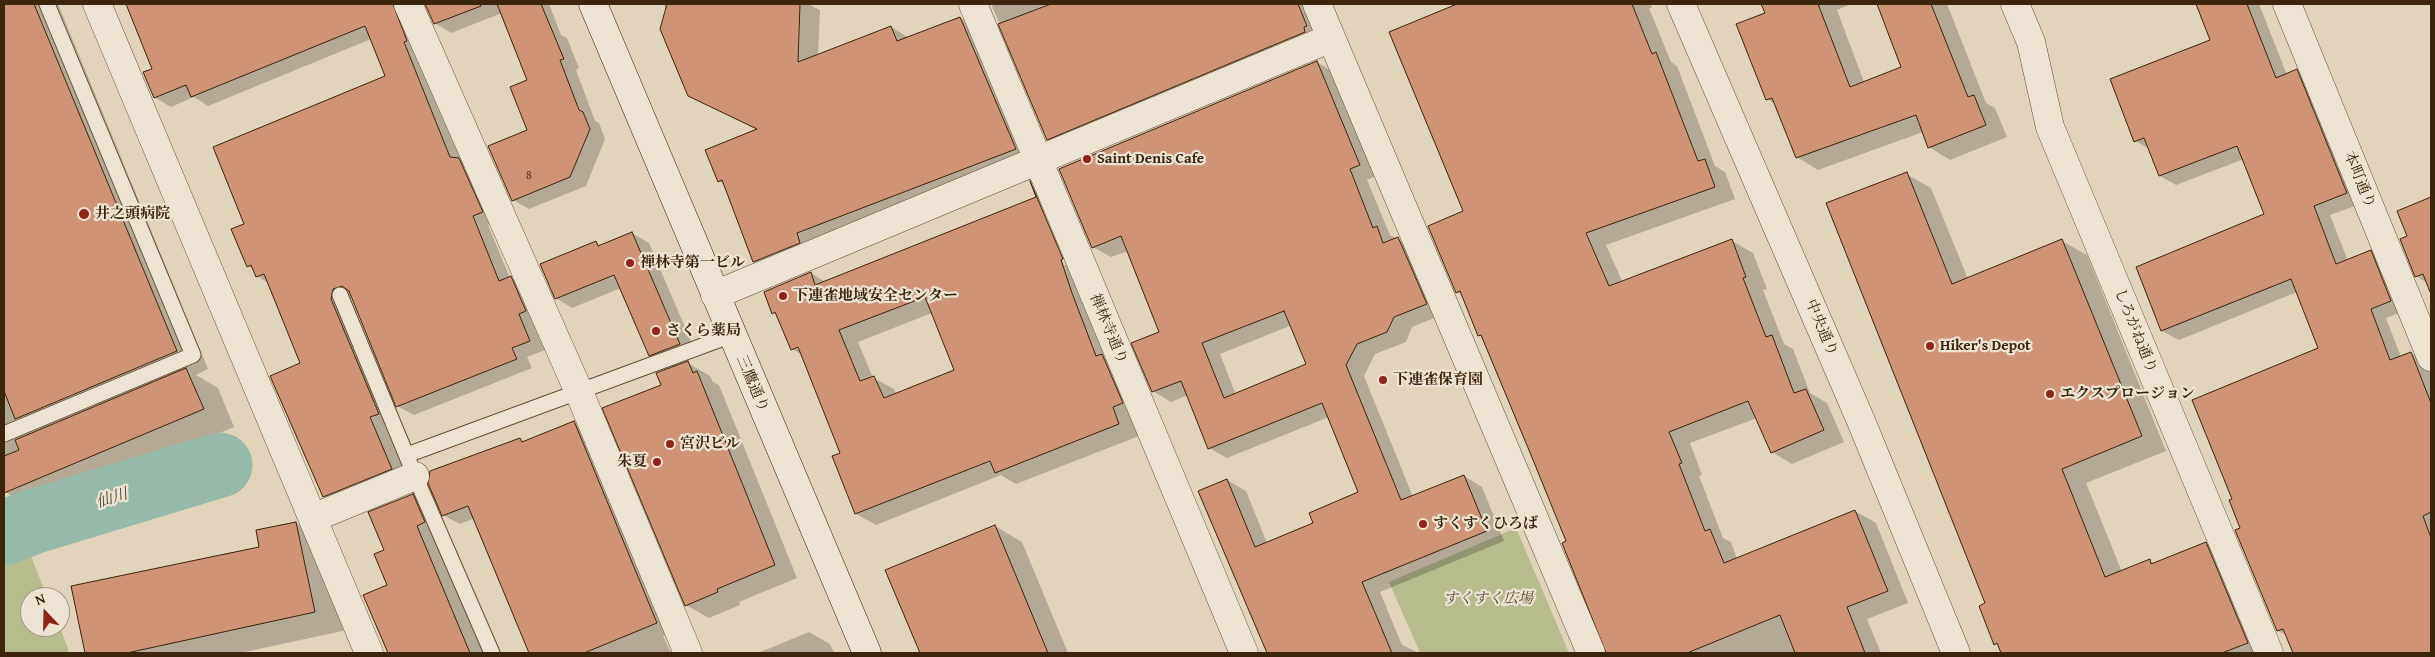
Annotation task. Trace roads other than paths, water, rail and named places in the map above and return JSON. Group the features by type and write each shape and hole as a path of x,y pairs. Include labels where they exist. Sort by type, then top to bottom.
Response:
{"street":[{"path":"97,4 370,653"},
{"path":"408,4 579,392 688,653"},
{"name":"三鷹通り","path":"593,4 867,653"},
{"name":"禅林寺通り","path":"974,4 1037,160 1244,653"},
{"path":"1316,4 1591,653"},
{"name":"中央通り","path":"1681,4 1861,421 1956,653"},
{"name":"しろがね通り","path":"2015,4 2031,42 2050,127 2269,653"},
{"name":"本町通り","path":"2287,4 2431,357"},
{"path":"715,295 1331,38"},
{"path":"313,518 411,466"}],"lane":[{"path":"4,434 193,355 47,4"},
{"path":"340,295 492,653"},
{"path":"411,466 579,392 732,335"}],"waterway":[{"name":"仙川","path":"4,533 32,522 220,465"}],"place":[{"name":"Saint Denis Cafe","path":"1087,159"},
{"name":"井之頭病院","path":"84,214"},
{"name":"禅林寺第一ビル","path":"630,263"},
{"name":"下連雀地域安全センター","path":"783,296"},
{"name":"さくら薬局","path":"656,331"},
{"name":"Hiker's Depot","path":"1930,346"},
{"name":"下連雀保育園","path":"1383,380"},
{"name":"エクスプロージョン","path":"2050,394"},
{"name":"宮沢ビル","path":"670,444"},
{"name":"朱夏","path":"657,462"},
{"name":"すくすくひろば","path":"1423,524"}],"park label":[{"name":"すくすく広場","path":"1488,599"}]}
